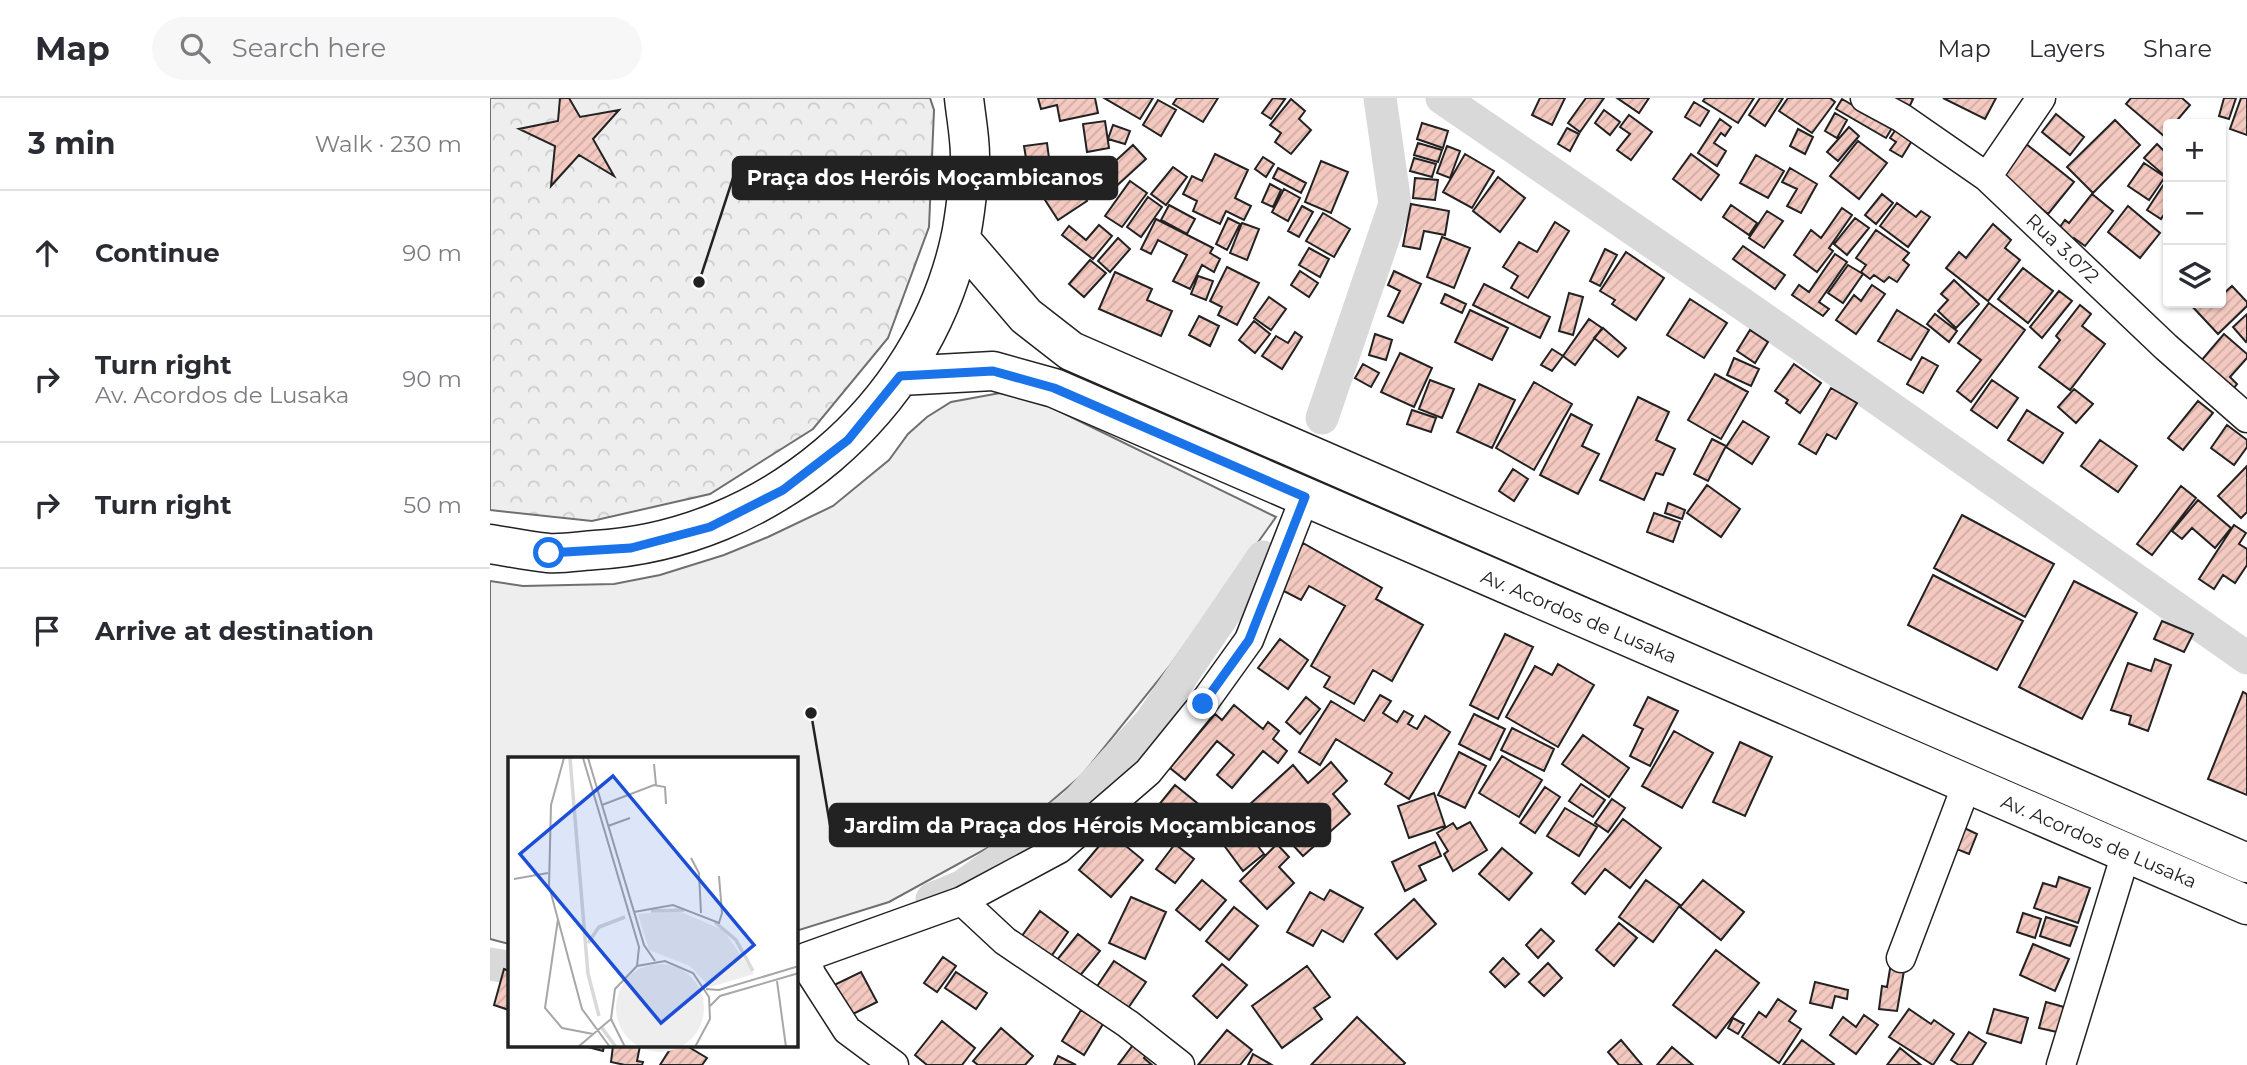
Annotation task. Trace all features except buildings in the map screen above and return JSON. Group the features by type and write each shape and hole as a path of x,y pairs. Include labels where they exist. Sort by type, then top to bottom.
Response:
{"main road":[{"path":"490,544 549,553 631,548 710,527 783,490 848,440 900,376 926,333 941,299 960,239 970,156 964,98"},
{"name":"Av. Acordos de Lusaka","path":"960,239 1026,316 1071,351 2247,863"},
{"name":"Av. Acordos de Lusaka","path":"900,376 993,371 1054,388 2247,905"}],"street":[{"name":"Rua 3.072","path":"1865,98 1902,118 1987,177 2166,347 2247,418"},
{"path":"1987,177 2041,98"},
{"path":"894,1065 847,1030 811,974 807,957 962,901 1059,849 1148,772 1203,704 1249,640 1305,497"},
{"path":"1900,958 1967,784"},
{"path":"2061,1065 2126,853"},
{"path":"962,901 1005,941 1128,1024 1180,1065"}],"green space":[{"path":"490,98 930,98 934,110 929,227 888,338 813,429 710,494 592,521 490,510"},
{"path":"1000,393 1028,396 1276,517 1169,667 1082,775 1013,834 889,902 798,930 798,757 508,757 508,944 490,939 490,581 523,586 614,584 660,575 724,555 833,506 889,460 908,434 927,417 951,402"}],"waterway":[{"path":"1322,418 1395,204 1380,98"},
{"path":"1442,98 1741,303 2247,658"},
{"path":"932,899 963,886 1073,807 1151,721 1263,557"},
{"path":"490,964 508,967"}],"place":[{"name":"Praça dos Heróis Moçambicanos","path":"699,282"},
{"name":"Jardim da Praça dos Hérois Moçambicanos","path":"811,713"}],"route":[{"path":"549,553 631,548 710,527 783,490 848,440 900,376 993,371 1054,388 1305,497 1249,640 1203,704"}]}
